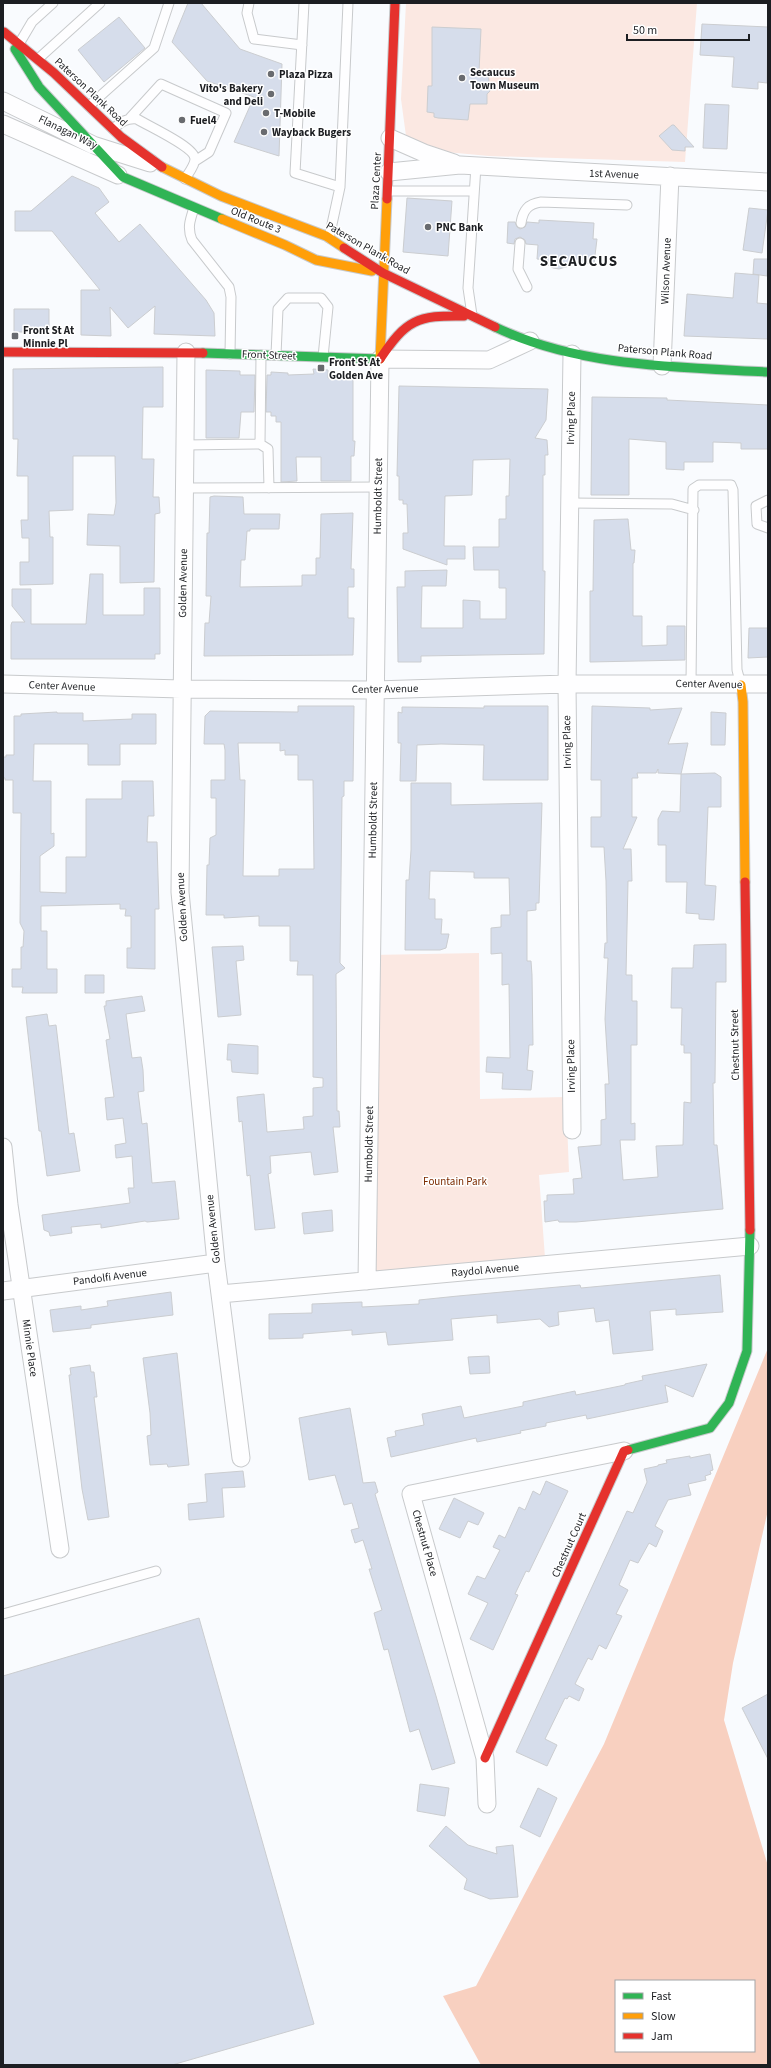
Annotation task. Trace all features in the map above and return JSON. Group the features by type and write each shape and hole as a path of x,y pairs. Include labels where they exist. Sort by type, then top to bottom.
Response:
{"street":[{"name":"Plaza Center","path":"380,359 395,3"},
{"name":"Paterson Plank Road","path":"4,31 38,59 113,130 158,165 221,196 329,238 383,274 472,316 530,341 572,354 662,366 768,372"},
{"name":"Paterson Plank Road","path":"4,31 39,87 123,177"},
{"name":"Flanagan Way","path":"3,101 93,145 158,165"},
{"path":"3,124 21,116 40,118"},
{"name":"Flanagan Way","path":"3,124 123,177"},
{"name":"1st Avenue","path":"390,138 424,153 468,165"},
{"name":"1st Avenue","path":"389,172 468,165 768,182"},
{"name":"Wilson Avenue","path":"662,366 670,176"},
{"name":"Old Route 3","path":"123,177 194,208 257,232 316,260 383,274"},
{"path":"194,208 221,196"},
{"path":"380,359 397,334 419,319 441,315 472,316"},
{"name":"Front Street","path":"3,352 186,352 380,359 489,360 530,341"},
{"name":"Golden Avenue","path":"186,352 181,689 180,892 216,1263 241,1458"},
{"name":"Irving Place","path":"572,354 567,684 572,1130"},
{"name":"Humboldt Street","path":"366,1281 380,359"},
{"name":"Center Avenue","path":"3,684 181,689 375,690 567,684 768,684"},
{"name":"Chestnut Street","path":"624,1451 710,1428 729,1403 747,1350 750,1246 743,702 741,685"},
{"name":"Minnie Place","path":"3,1147 60,1549"},
{"name":"Raydol Avenue","path":"220,1294 750,1246"},
{"name":"Pandolfi Avenue","path":"3,1291 216,1263"},
{"name":"Chestnut Place","path":"487,1804 485,1758 411,1494 624,1451"},
{"name":"Chestnut Court","path":"485,1758 624,1451"}],"lane":[{"path":"19,44 32,22 53,3"},
{"path":"38,59 100,3"},
{"path":"88,107 154,48 169,3"},
{"path":"250,3 247,13 254,39 302,45"},
{"path":"304,3 295,173 340,187"},
{"path":"329,238 340,187 348,3"},
{"path":"113,130 122,121 130,118 161,84 226,113 209,152 195,161 185,179"},
{"path":"130,118 137,119 184,145 194,155 195,161"},
{"path":"468,165 474,191 468,288 472,316"},
{"path":"388,191 474,191"},
{"path":"521,223 522,215 525,210 532,204 541,202 626,205"},
{"path":"194,208 189,222 188,232 192,240 229,287 231,297 230,354"},
{"path":"520,243 518,269 527,287"},
{"path":"276,356 278,309 288,298 321,298 328,307 323,357"},
{"path":"260,444 261,355"},
{"path":"185,444 260,444 268,449 268,488"},
{"path":"691,684 694,489 699,485 731,485 733,490 737,670 741,685"},
{"path":"184,488 378,487"},
{"path":"768,500 756,506 755,513 757,524 768,528"},
{"path":"570,503 672,504 694,510"},
{"path":"3,1614 156,1571"}],"green space":[{"path":"406,3 697,3 685,162 489,156 435,151 406,136 401,99"},
{"name":"Fountain Park","path":"479,953 480,1099 566,1097 569,1172 539,1175 545,1258 371,1274 371,955"}],"shaded area":[{"path":"768,1348 768,1510 733,1663 724,1720 768,1866 768,2065 481,2065 443,1996 476,1986 604,1744"}],"building":[{"path":"188,3 201,3 240,49 282,64 279,156 234,142 254,97 207,81 172,42"},
{"path":"119,17 145,48 104,82 78,50"},
{"path":"702,24 768,27 767,83 758,82 758,89 732,87 734,57 700,55"},
{"name":"Secaucus Town Museum","path":"432,27 481,29 479,72 488,72 490,91 487,94 487,104 470,104 468,120 438,118 434,117 434,113 427,112 428,86 432,86"},
{"path":"705,104 729,105 727,149 703,148"},
{"path":"674,125 694,147 685,147 685,151 672,150 659,136"},
{"path":"72,176 99,188 109,202 95,213 119,242 140,224 206,300 214,313 215,336 154,334 155,306 128,328 110,307 111,336 81,335 81,290 100,290 52,231 15,231 15,211 31,211"},
{"name":"PNC Bank","path":"407,198 452,201 448,256 403,252"},
{"path":"749,208 768,210 762,253 743,250"},
{"path":"539,220 594,223 593,239 597,239 594,264 569,262 569,266 559,269 553,268 548,265 548,260 537,259 538,245 526,244 525,240 520,237 515,239 514,244 507,243 508,222 515,222 517,227 520,229 525,227 527,222 539,223"},
{"path":"754,259 768,259 767,276 753,274"},
{"path":"735,273 759,275 757,303 768,304 768,339 684,336 687,294 733,298"},
{"path":"14,309 49,309 49,332 14,332"},
{"path":"163,367 163,407 143,407 142,459 154,459 153,497 159,497 160,513 155,514 154,582 120,583 120,546 87,545 88,514 114,515 116,503 115,456 73,456 73,510 49,511 50,537 53,537 53,584 20,585 20,562 29,562 29,538 22,538 21,520 28,520 28,476 17,476 18,439 13,439 13,369"},
{"path":"313,369 328,370 328,378 353,378 353,441 355,441 354,456 351,456 351,481 321,481 321,457 296,457 297,481 281,482 281,422 276,422 276,416 271,416 271,412 266,412 267,375 271,375 271,372 288,373 288,375 314,374"},
{"path":"206,370 240,371 240,375 255,375 254,412 241,412 239,438 206,438"},
{"path":"399,386 548,389 546,420 535,438 547,440 548,455 545,455 545,475 543,475 543,571 545,571 544,654 421,656 421,662 398,662 397,587 405,587 405,571 447,570 446,586 422,586 421,628 463,628 463,600 480,601 480,619 506,619 506,588 499,588 499,570 474,570 473,547 499,547 499,519 506,519 506,496 509,496 510,459 473,460 472,495 445,496 444,546 465,546 465,559 447,559 447,565 403,549 403,533 408,533 407,504 403,504 403,500 399,500 399,476 397,476"},
{"path":"592,397 667,398 667,400 768,405 768,449 741,449 741,443 713,442 713,462 684,462 684,470 666,469 666,442 629,439 629,495 591,495"},
{"path":"210,497 243,497 244,514 280,514 279,529 250,529 250,531 247,531 245,560 241,560 240,587 302,586 302,575 316,575 316,558 320,558 321,514 353,513 351,569 354,569 354,587 348,587 348,618 354,618 353,655 204,656 205,623 209,623 211,596 206,596 207,533 209,533"},
{"path":"628,519 631,550 635,550 633,563 633,616 642,616 642,646 667,645 667,626 685,626 685,660 590,662 590,591 593,591 594,520"},
{"path":"90,574 103,574 103,615 144,615 144,588 160,588 160,654 155,654 155,659 11,659 12,622 25,622 12,606 12,589 31,589 31,624 86,624"},
{"path":"749,628 768,628 768,657 748,658"},
{"path":"298,706 354,706 353,781 344,781 344,796 342,797 340,963 345,968 336,974 337,1111 339,1111 340,1127 333,1127 338,1172 314,1175 311,1152 270,1156 271,1173 268,1174 275,1228 255,1230 250,1175 247,1176 242,1121 239,1122 237,1097 264,1094 267,1132 304,1129 303,1117 313,1116 313,1088 323,1087 323,1078 313,1077 313,975 297,975 298,961 290,961 290,926 259,926 259,916 224,918 224,915 206,915 207,865 209,865 210,838 216,835 216,798 211,798 211,780 225,780 225,750 224,744 204,744 205,716 210,711 298,712","holes":["238,743 280,743 280,751 285,750 285,755 298,755 298,780 313,780 314,869 279,869 279,876 243,876 245,780 240,780"]},
{"path":"484,706 548,706 548,780 483,780 484,745 441,744 417,745 416,781 400,781 401,743 398,743 398,712 402,713 402,707 484,708"},
{"path":"592,706 650,708 650,710 682,708 668,744 688,743 681,774 658,773 658,769 656,773 637,773 638,778 632,778 632,817 637,817 623,849 631,849 632,881 628,881 626,975 632,975 632,1001 637,1001 637,1045 631,1045 631,1124 635,1123 635,1140 620,1140 623,1180 658,1177 656,1146 683,1145 684,1102 691,1103 691,1053 684,1053 684,1045 681,1045 682,1008 671,1008 672,968 693,968 694,945 726,944 726,982 716,982 715,1083 713,1083 714,1145 717,1145 723,1209 576,1222 559,1222 558,1220 545,1222 544,1201 547,1201 547,1195 574,1194 573,1179 582,1178 578,1147 601,1145 601,1120 606,1119 605,1084 609,1084 605,1019 608,958 604,958 605,943 607,943 606,881 604,847 591,847 591,817 601,817 601,780 591,780"},
{"path":"57,712 83,713 83,721 132,719 132,714 156,714 156,744 120,744 120,765 88,765 88,744 34,744 33,781 51,781 51,834 54,833 54,846 40,856 40,892 66,893 66,857 86,857 86,799 122,799 122,781 153,781 154,816 148,816 147,842 157,842 159,909 155,909 155,969 127,968 127,948 131,948 131,916 125,916 126,909 120,909 120,904 41,906 41,931 47,931 47,969 57,969 57,993 22,993 23,987 12,987 12,969 21,969 21,947 23,947 24,931 20,923 21,813 13,813 13,780 5,780 5,778 3,778 3,757 6,757 6,755 14,755 14,716 21,716 21,714"},
{"path":"711,712 726,713 725,745 711,745"},
{"path":"715,773 721,777 721,807 708,807 705,885 716,886 714,920 699,919 699,914 686,913 687,882 666,882 666,845 658,845 658,819 662,811 680,812 681,774"},
{"path":"411,783 451,783 451,805 542,803 539,903 536,903 536,910 527,911 527,961 531,961 532,975 533,1045 529,1045 527,1070 533,1071 531,1090 502,1089 503,1073 486,1072 487,1057 510,1058 509,984 502,985 502,953 491,954 491,928 501,927 501,915 510,915 509,878 474,878 474,872 430,871 429,899 435,899 435,919 442,919 441,934 449,934 446,948 440,950 405,950 406,880 409,880 411,850"},
{"path":"243,946 244,960 236,961 241,1015 218,1017 212,947"},
{"path":"85,975 104,975 104,993 85,993"},
{"path":"142,996 145,1011 126,1014 132,1058 141,1057 143,1070 144,1091 138,1092 142,1124 147,1123 152,1183 175,1181 179,1219 145,1221 101,1228 101,1224 71,1227 72,1233 50,1236 49,1232 44,1230 42,1215 130,1203 128,1188 134,1188 132,1156 116,1158 115,1145 126,1143 123,1118 107,1120 105,1098 114,1097 106,1040 110,1039 104,1006 106,1006 106,1001"},
{"path":"47,1014 49,1026 56,1025 69,1134 74,1133 80,1171 47,1176 41,1131 39,1131 26,1017"},
{"path":"228,1044 258,1046 258,1074 232,1072 231,1060 227,1060"},
{"path":"332,1210 333,1231 304,1234 302,1213"},
{"path":"720,1275 723,1312 676,1315 676,1309 650,1311 653,1350 613,1354 609,1320 596,1322 594,1308 558,1312 559,1325 549,1327 540,1319 497,1323 497,1315 451,1319 453,1340 388,1345 386,1332 352,1335 352,1330 303,1334 303,1338 269,1339 269,1314 312,1313 312,1304 362,1302 362,1307 419,1304 419,1300 458,1296 580,1285 581,1288"},
{"path":"171,1292 173,1315 91,1325 91,1328 53,1332 50,1310 81,1306 81,1310 108,1306 107,1301"},
{"path":"177,1353 189,1465 168,1467 167,1464 150,1465 147,1436 151,1435 150,1413 143,1358"},
{"path":"489,1356 490,1373 470,1374 468,1357"},
{"path":"707,1364 693,1397 665,1385 668,1402 587,1419 586,1415 546,1423 546,1426 520,1431 521,1433 477,1442 476,1438 391,1457 387,1438 396,1436 395,1431 424,1425 422,1414 461,1406 464,1418 523,1406 523,1402 575,1391 576,1395 625,1385 643,1380 642,1376"},
{"path":"90,1365 91,1372 94,1372 97,1397 94,1397 109,1517 88,1520 82,1489 69,1375 71,1375 70,1368"},
{"path":"350,1408 363,1483 375,1482 378,1492 375,1494 455,1763 432,1770 419,1729 410,1732 388,1649 384,1650 374,1613 382,1610 369,1569 372,1569 363,1540 355,1543 351,1530 359,1528 352,1503 344,1505 335,1475 309,1480 299,1418"},
{"path":"710,1454 713,1470 710,1471 711,1474 705,1476 706,1480 688,1484 691,1495 668,1500 655,1526 663,1531 656,1547 649,1543 638,1563 630,1560 619,1585 628,1590 616,1614 622,1616 606,1649 599,1645 592,1660 588,1658 575,1684 584,1689 579,1701 569,1696 567,1699 565,1698 545,1739 557,1745 547,1766 516,1752 627,1511 633,1513 647,1482 644,1469 667,1463 666,1460 690,1456 690,1458"},
{"path":"243,1471 245,1487 222,1488 224,1517 189,1520 188,1504 207,1502 205,1474"},
{"path":"546,1481 568,1491 529,1572 526,1571 515,1594 518,1595 493,1650 470,1639 488,1603 468,1594 477,1576 485,1579 500,1550 493,1547 499,1535 505,1538 519,1507 525,1510 533,1491 540,1495"},
{"path":"454,1498 484,1513 478,1525 468,1521 460,1538 439,1529"},
{"path":"199,1618 314,2024 172,2065 3,2065 3,1676"},
{"path":"768,1694 768,1759 742,1708"},
{"path":"420,1784 449,1788 445,1816 417,1811"},
{"path":"538,1788 557,1798 540,1837 520,1827"},
{"path":"446,1826 468,1845 497,1854 496,1847 513,1845 518,1897 490,1899 464,1889 467,1879 429,1846"}],"traffic: fast":[{"path":"15,49 39,87 123,177 222,219"},
{"path":"495,327 527,340 560,350 629,363 768,372"},
{"path":"203,353 380,359"},
{"path":"628,1450 710,1428 729,1403 747,1351 750,1230"}],"traffic: slow":[{"path":"162,167 221,196 326,236 344,248"},
{"path":"380,359 387,199"},
{"path":"222,219 285,245 316,260 372,271"},
{"path":"741,685 743,702 745,882"}],"traffic: jam":[{"path":"387,199 395,3"},
{"path":"4,32 54,73 121,137 162,167"},
{"path":"344,248 383,273 495,327"},
{"path":"380,359 397,336 414,322 435,317 464,316"},
{"path":"3,352 203,353"},
{"path":"745,882 750,1230"},
{"path":"485,1758 624,1451 628,1450"}],"place":[{"name":"Plaza Pizza","path":"271,74"},
{"name":"Secaucus Town Museum","path":"462,78"},
{"name":"Vito's Bakery and Deli","path":"271,94"},
{"name":"T-Mobile","path":"266,113"},
{"name":"Fuel4","path":"182,120"},
{"name":"Wayback Bugers","path":"264,132"},
{"name":"PNC Bank","path":"428,227"},
{"name":"Front St At Minnie Pl","path":"15,336"},
{"name":"Front St At Golden Ave","path":"321,368"}],"district":[{"name":"SECAUCUS","path":"579,261"}]}
